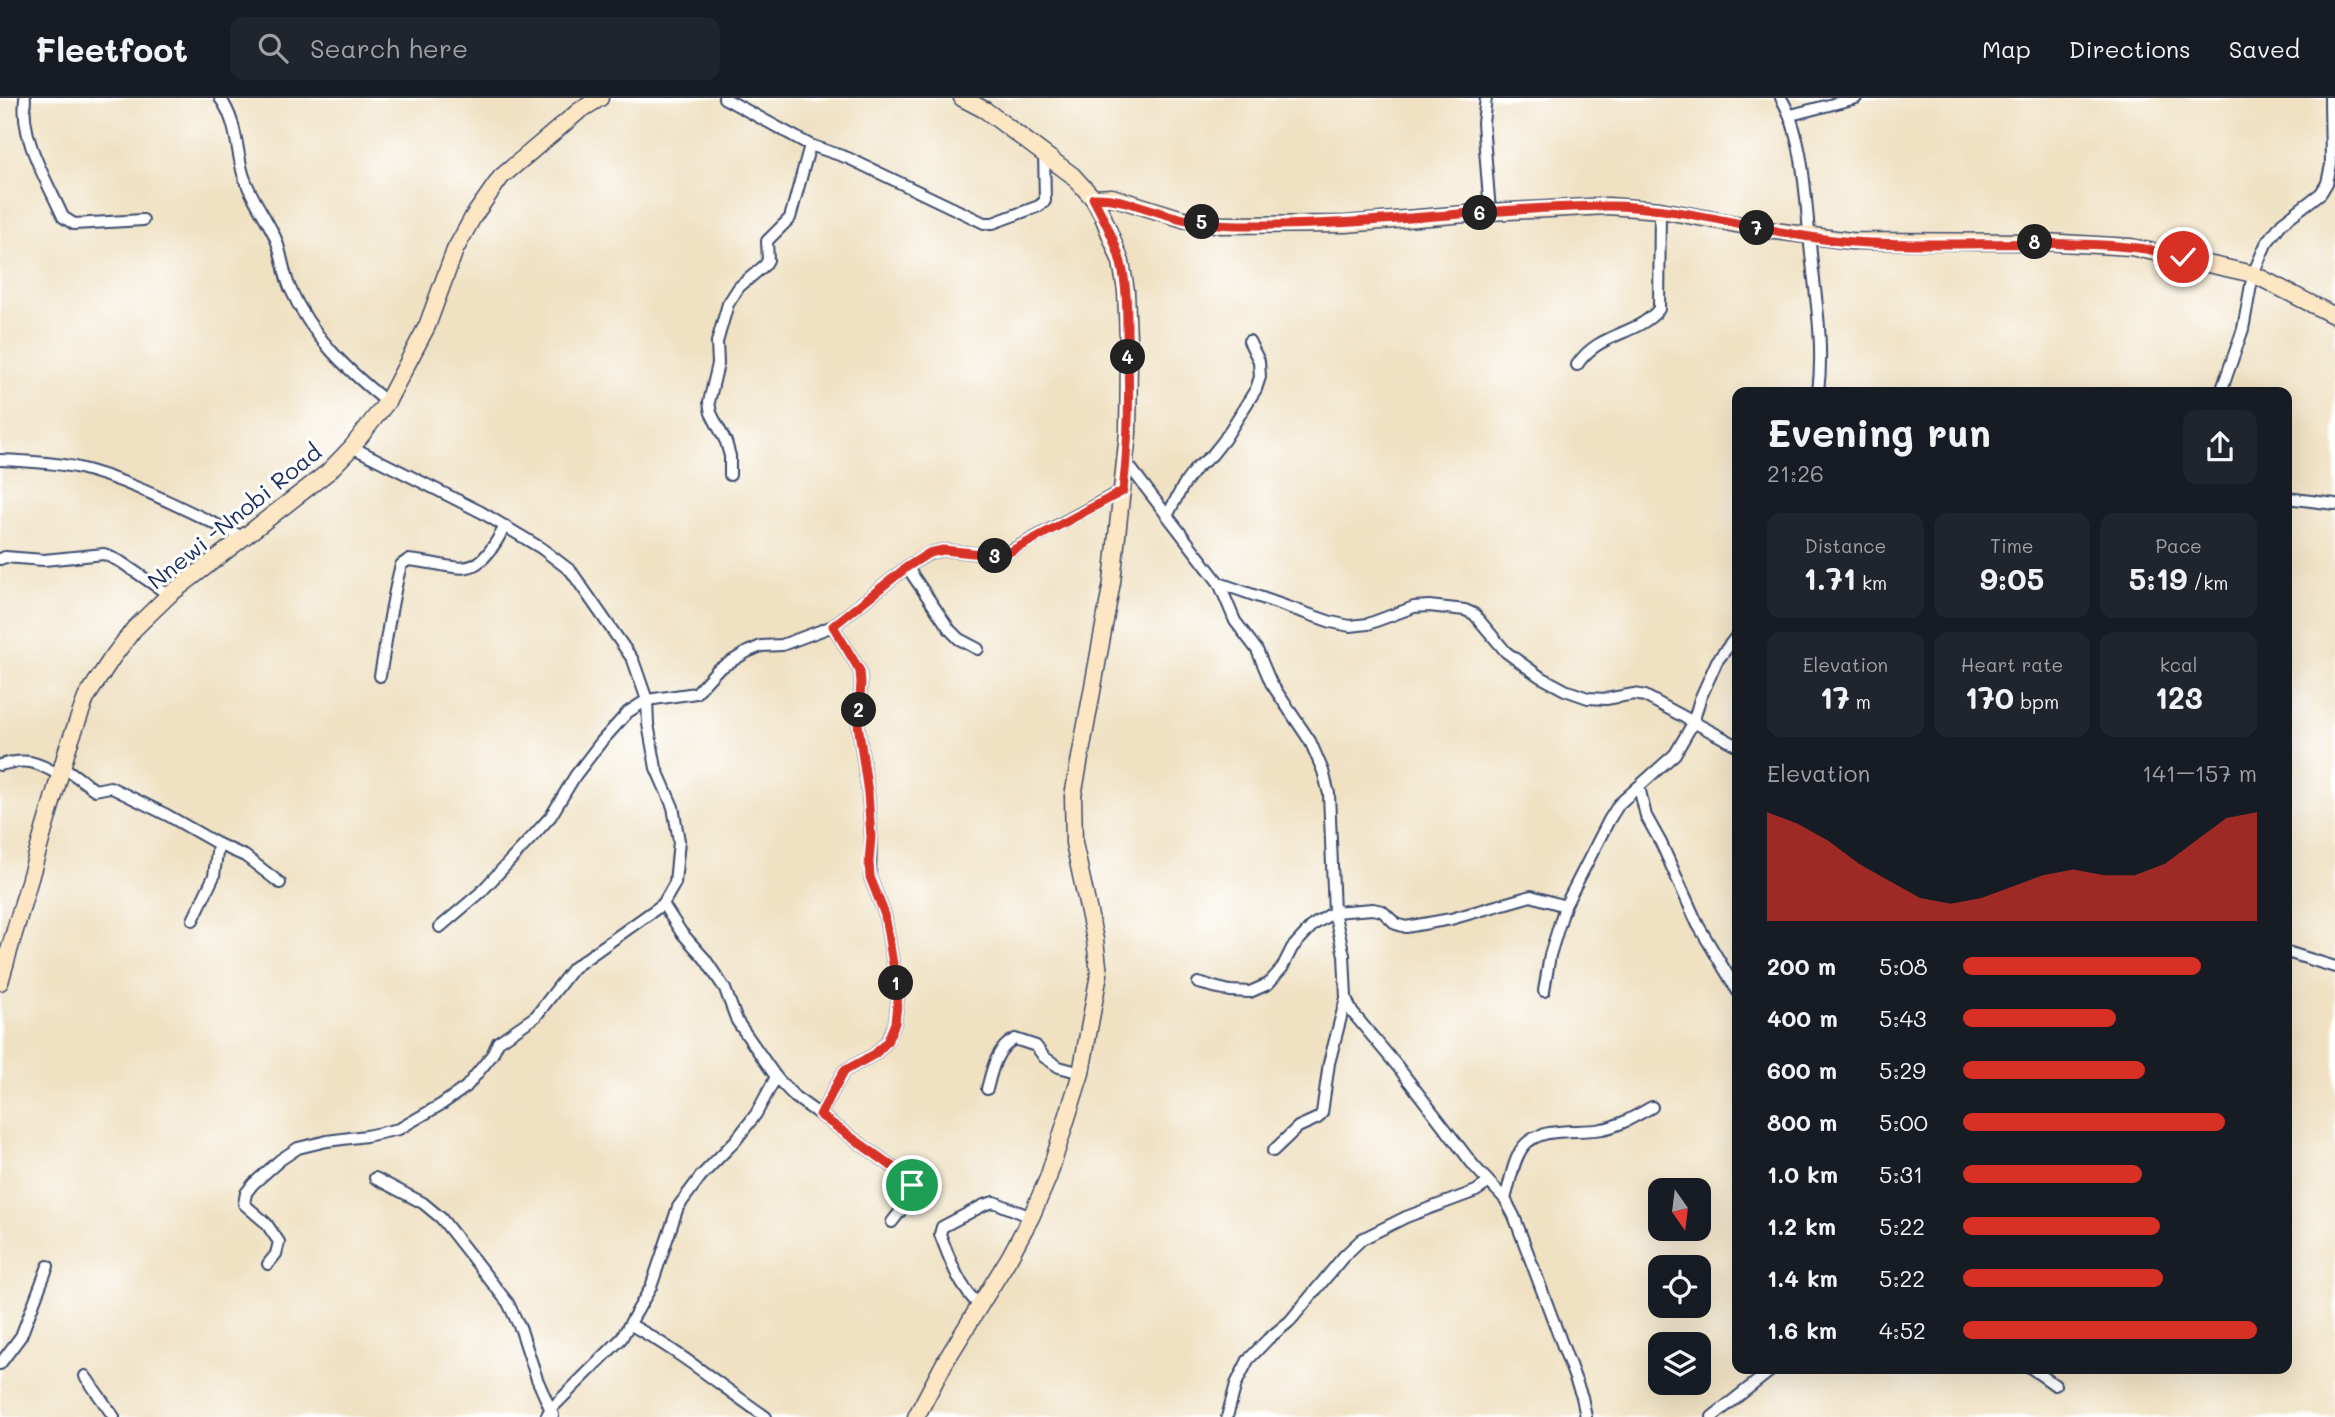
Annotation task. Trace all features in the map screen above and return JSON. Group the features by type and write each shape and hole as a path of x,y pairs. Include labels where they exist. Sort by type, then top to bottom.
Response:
{"main road":[{"name":"Nnewi -Nnobi Road","path":"0,982 4,958 60,771 86,698 112,658 134,629 169,595 328,472 352,447 387,402 426,326 456,250 501,177 579,111 600,98"},
{"path":"916,1417 945,1362 1031,1217 1048,1178 1081,1073 1099,974 1095,940 1073,843 1073,796 1112,582 1126,462 1129,361 1126,291 1121,262 1113,239 1093,198 1072,175 985,110 962,98"},
{"path":"1093,198 1112,197 1183,219 1221,225 1346,224 1490,212 1608,206 1660,210 1851,242 2045,242 2131,247 2253,274 2335,316"}],"street":[{"path":"25,98 23,113 27,132 63,217 74,224 143,220"},
{"path":"220,98 231,115 243,174 276,239 289,287 324,344 348,370 387,402"},
{"path":"724,98 810,145 848,158 984,223 993,223 1040,206 1045,201 1044,152"},
{"path":"1486,98 1483,123 1490,212"},
{"path":"1781,98 1796,129 1820,330 1822,364 1819,387"},
{"path":"1791,114 1857,98"},
{"path":"2223,387 2243,329 2253,274 2266,243 2282,223 2321,194 2327,183 2331,165 2330,98"},
{"path":"730,475 730,456 711,413 709,402 718,364 717,342 729,304 739,288 765,265 768,260 767,241 790,218 810,145"},
{"path":"1577,365 1584,353 1597,343 1651,318 1658,309 1660,210"},
{"path":"1168,514 1195,469 1212,455 1224,440 1256,389 1260,377 1259,361 1249,341"},
{"path":"268,1264 276,1254 279,1242 266,1223 244,1204 246,1193 262,1176 298,1149 327,1141 399,1129 466,1087 492,1055 498,1042 536,1016 573,968 663,904 675,883 679,841 673,807 656,768 648,724 647,700 633,660 571,571 541,548 505,526 352,447"},
{"path":"0,460 77,467 123,483 243,537"},
{"path":"1126,462 1219,583 1235,621 1257,650 1271,683 1310,741 1323,771 1329,794 1334,912 1344,955 1346,998 1329,1063 1322,1114 1298,1127 1273,1151"},
{"path":"440,927 480,893 551,816 575,776 628,712 647,700 696,693 717,670 761,646 782,645 833,626 907,567 929,553 943,550 1002,556 1123,491"},
{"path":"2292,499 2335,504"},
{"path":"380,676 389,612 401,565 408,560 451,569 473,566 486,558 505,526"},
{"path":"0,559 5,557 44,560 104,554 121,562 169,595"},
{"path":"907,567 950,630 959,639 978,649"},
{"path":"1219,583 1331,622 1350,626 1368,624 1414,607 1465,610 1474,614 1506,652 1539,676 1565,690 1588,698 1606,699 1633,694 1645,696 1732,743"},
{"path":"820,1115 844,1071 875,1054 887,1042 895,1023 898,995 885,915 870,877 868,793 858,724 860,671 833,626"},
{"path":"1544,991 1550,955 1565,906 1609,820 1619,804 1675,754 1693,723 1700,699 1717,661 1732,642"},
{"path":"0,765 29,760 60,771 95,790 110,787 245,856 280,883"},
{"path":"1639,787 1646,816 1698,925 1732,982"},
{"path":"193,920 214,876 218,844"},
{"path":"1198,983 1230,991 1250,992 1268,984 1282,968 1293,947 1313,925 1334,912 1373,909 1382,911 1396,925 1406,927 1451,919 1531,896 1565,906"},
{"path":"663,904 681,932 705,959 726,989 737,1021 776,1077 795,1097 907,1177 912,1185 912,1194 892,1222"},
{"path":"2292,954 2335,967"},
{"path":"1346,998 1352,1012 1488,1182 1505,1199 1514,1216 1582,1397 1586,1417"},
{"path":"988,1089 992,1068 999,1055 1006,1044 1015,1039 1036,1046 1044,1057 1059,1067 1081,1073"},
{"path":"375,1178 423,1203 441,1218 508,1303 521,1330 550,1415 631,1325 651,1287 678,1207 701,1176 736,1140 756,1114 776,1077"},
{"path":"1505,1199 1522,1148 1529,1142 1557,1132 1603,1129 1623,1123 1651,1107"},
{"path":"1227,1417 1236,1384 1248,1360 1290,1321 1344,1256 1362,1239 1406,1217 1476,1191 1488,1182"},
{"path":"980,1306 966,1293 958,1277 940,1234 942,1227 994,1202 1031,1217"},
{"path":"0,1364 21,1336 48,1266"},
{"path":"631,1325 663,1343 766,1417"},
{"path":"1712,1417 1766,1374"},
{"path":"2039,1374 2055,1385"},
{"path":"85,1376 114,1417"}],"route":[{"path":"912,1185 907,1177 820,1115 844,1071 875,1054 887,1042 895,1023 898,995 885,915 870,877 868,793 858,724 860,671 833,626 907,567 929,553 943,550 1002,556 1123,491 1128,433 1126,291 1121,262 1113,239 1093,198 1112,197 1183,219 1221,225 1346,224 1490,212 1608,206 1660,210 1851,242 2045,242 2131,247 2183,257"}]}
